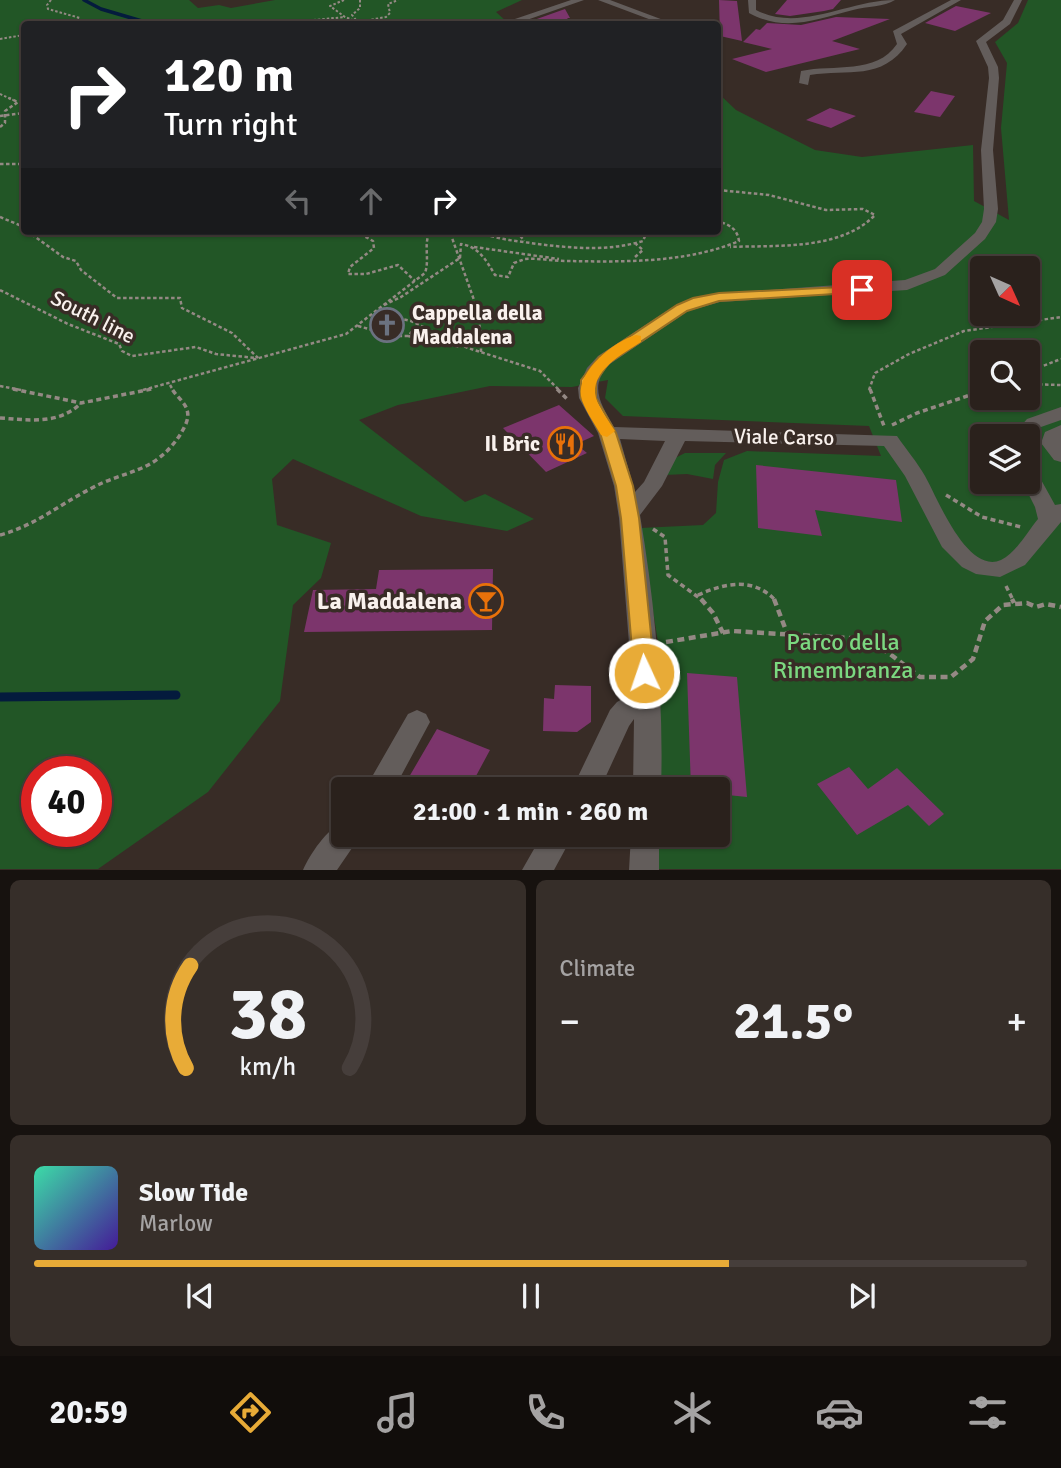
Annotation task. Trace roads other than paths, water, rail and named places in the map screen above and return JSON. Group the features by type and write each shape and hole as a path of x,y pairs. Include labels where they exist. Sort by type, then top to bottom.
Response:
{"street":[{"path":"514,21 580,0"},
{"path":"602,0 660,21"},
{"path":"752,0 752,11 765,20 801,23 891,0"},
{"path":"804,83 805,73 824,69 871,68 897,55 902,44 896,33 957,0"},
{"path":"648,777 649,746 643,646 629,514 624,486 608,433 588,398 589,380 596,368 682,308 697,301 719,297 907,285 940,272 979,236 989,222 992,209 987,150 994,78 993,67 981,41 1007,22 1018,0"},
{"path":"1033,424 1061,413"},
{"path":"1061,431 1052,436 1051,443 1061,455"},
{"name":"Viale Carso","path":"608,433 888,435 916,477 945,539 970,563 989,570 1007,567 1024,555 1050,520"},
{"path":"629,514 652,485 678,435"},
{"path":"1039,494 1050,520"},
{"path":"592,777 620,718 626,710 645,699"},
{"path":"386,777 417,722"},
{"path":"318,870 336,847"},
{"path":"537,870 551,847"},
{"path":"644,870 645,847"}],"waterway":[{"path":"84,0 101,9 142,21"},
{"path":"0,697 176,695"}],"place":[{"name":"Cappella della Maddalena","path":"387,325"},
{"name":"Il Bric","path":"565,444"},
{"name":"La Maddalena","path":"486,601"}],"park label":[{"name":"Parco della Rimembranza","path":"843,656"}]}
